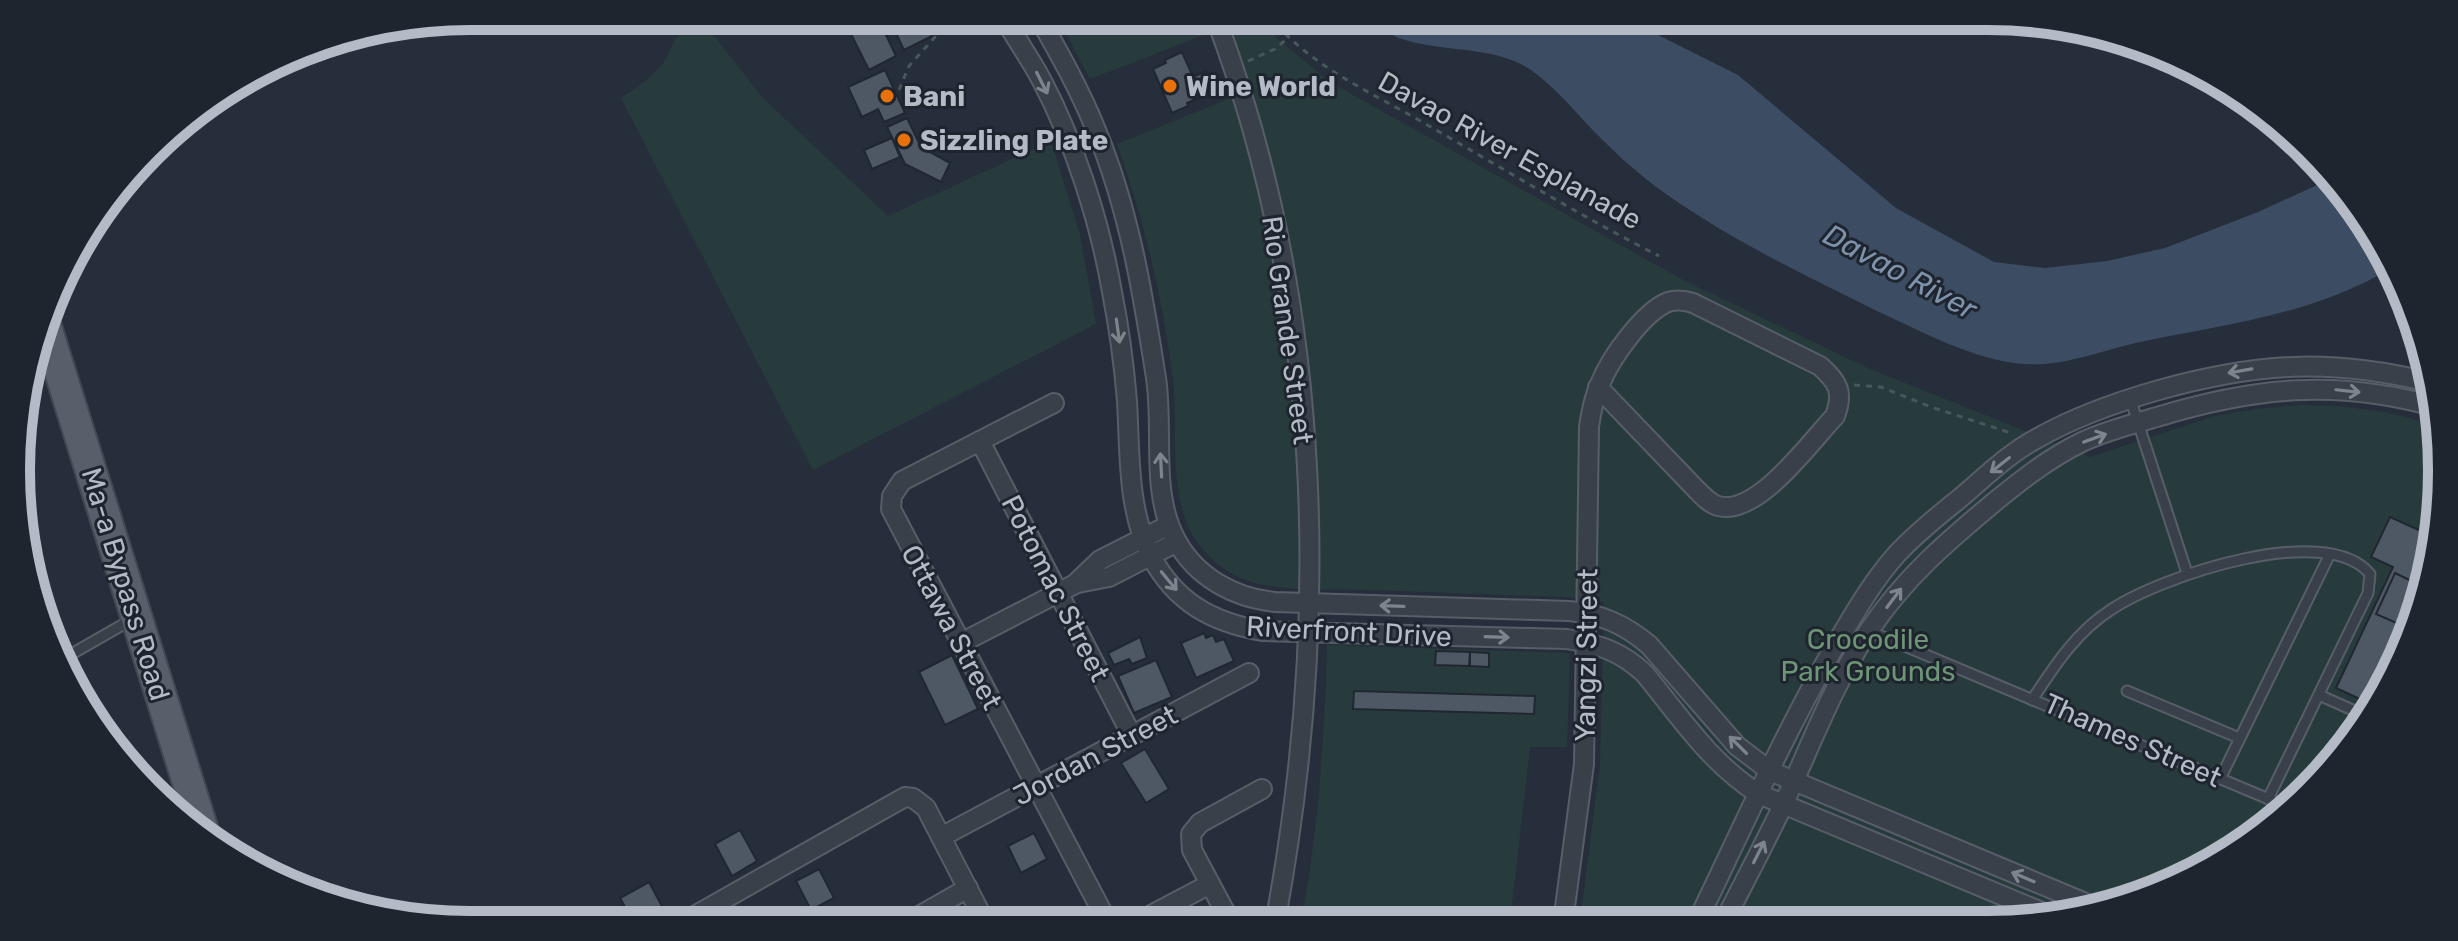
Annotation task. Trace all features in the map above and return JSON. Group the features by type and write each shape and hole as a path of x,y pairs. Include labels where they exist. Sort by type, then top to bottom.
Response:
{"main road":[{"name":"Ma-a Bypass Road","path":"50,339 199,817"}],"street":[{"name":"Riverfront Drive","path":"1011,30 1041,80 1064,130 1095,221 1112,291 1126,395 1133,495 1147,547 1162,574 1180,595 1202,612 1232,625 1262,631 1567,639 1605,647 1634,664 1722,766 1759,794 2033,908"},
{"path":"961,643 1067,588 1100,560 1147,547 1173,533 1162,486 1157,383 1124,211 1097,131 1046,30"},
{"name":"Rio Grande Street","path":"1220,30 1234,67 1287,281 1308,467 1308,632 1298,767 1277,911"},
{"name":"Yangzi Street","path":"1564,911 1584,764 1589,427 1598,387 1616,354 1632,334 1663,304 1682,300 1820,366 1832,376 1838,388"},
{"path":"1702,911 1812,687 1850,620 1895,556 1943,512 2033,440 2076,418 2130,398 2209,376 2251,369 2340,367 2386,372 2419,380"},
{"path":"1598,387 1709,502 1720,507 1732,506 1765,491 1835,416 1840,402 1838,388"},
{"path":"1730,911 1831,699 1869,631 1912,574 2015,485 2083,442 2211,400 2300,389 2422,402"},
{"name":"Ottawa Street","path":"1054,403 902,481 894,490 891,501 894,515 1102,911"},
{"name":"Potomac Street","path":"980,441 1067,588 1132,736"},
{"name":"Riverfront Drive","path":"1173,533 1190,560 1223,587 1252,600 1588,613 1622,625 1649,645 1737,746 1770,771 2081,901"},
{"name":"Jordan Street","path":"941,837 1249,673"},
{"path":"1225,911 1192,850 1191,834 1200,823 1262,789"},
{"path":"703,911 897,800 913,798 926,808 980,911"},
{"path":"1159,911 1210,884"},
{"path":"928,911 968,888"}],"lane":[{"path":"2130,398 2187,573"},
{"name":"Thames Street","path":"2299,552 2330,554 2364,566 2370,574 2371,583 2268,799 2032,700 2079,634 2112,609 2149,588 2187,573 2266,555 2299,552"},
{"path":"2220,779 2330,554"},
{"path":"71,655 136,618"},
{"path":"1869,631 2032,700"},
{"path":"2127,691 2239,738"},
{"path":"2319,695 2356,712"},
{"path":"2268,799 2277,803"}],"path":[{"path":"899,90 909,66 934,41 934,30"},
{"name":"Davao River Esplanade","path":"1282,30 1317,62 1358,88 1659,256"},
{"path":"1234,67 1266,54 1289,37"},
{"path":"1838,388 1881,387 1931,407 2033,440"}],"green space":[{"path":"702,30 715,37 762,97 888,216 1051,141 1080,235 1096,324 813,470 621,98 657,71 682,33"},
{"name":"Crocodile Park Grounds","path":"1064,30 1270,30 1330,82 1685,281 1868,368 2090,457 2215,416 2255,409 2339,406 2425,422 2428,470 2423,532 2390,517 2371,556 2393,567 2337,688 2363,700 2319,761 2256,820 2182,866 2102,896 2045,907 1988,911 1581,911 1600,765 1604,602 1568,597 1272,586 1235,575 1204,551 1190,530 1180,502 1173,379 1164,319 1144,231 1117,144 1233,97 1209,33 1090,79"},
{"path":"1327,645 1570,653 1567,747 1530,747 1511,911 1303,911 1320,784"}],"water":[{"name":"Davao River","path":"1383,30 1648,30 1738,75 1896,208 1994,262 2045,268 2107,261 2165,248 2321,183 2354,226 2382,273 2329,298 2298,308 2067,361 2024,364 1986,357 1930,336 1850,298 1716,227 1634,169 1551,86 1528,68 1499,56 1420,44"}],"building":[{"path":"849,30 884,30 896,56 869,70"},
{"path":"895,30 929,30 932,36 904,50"},
{"path":"1182,52 1193,77 1206,71 1214,91 1172,113 1153,69"},
{"path":"885,70 905,113 884,122 878,109 862,117 848,87"},
{"path":"907,118 921,147 950,163 941,182 905,164 887,127"},
{"path":"892,138 900,157 872,169 864,150"},
{"path":"2390,517 2423,532 2405,612 2383,665 2363,700 2336,688 2393,567 2371,557"},
{"path":"2395,573 2414,582 2400,625 2376,614"},
{"path":"1204,633 1206,638 1213,635 1216,642 1224,639 1234,661 1196,678 1181,643"},
{"path":"1140,637 1147,658 1132,664 1129,659 1114,665 1108,653"},
{"path":"1436,651 1470,652 1469,666 1435,665"},
{"path":"1470,652 1489,653 1489,667 1470,666"},
{"path":"952,655 978,709 945,725 919,672"},
{"path":"1156,660 1172,697 1134,713 1118,676"},
{"path":"1354,691 1535,696 1534,714 1353,709"},
{"path":"1145,749 1169,789 1146,803 1121,763"},
{"path":"740,830 757,861 732,876 715,844"},
{"path":"1034,833 1047,859 1021,873 1008,846"},
{"path":"819,869 834,898 811,910 796,881"},
{"path":"649,882 664,911 627,911 620,898"}],"place":[{"name":"Wine World","path":"1170,86"},
{"name":"Bani","path":"887,96"},
{"name":"Sizzling Plate","path":"904,140"}]}
